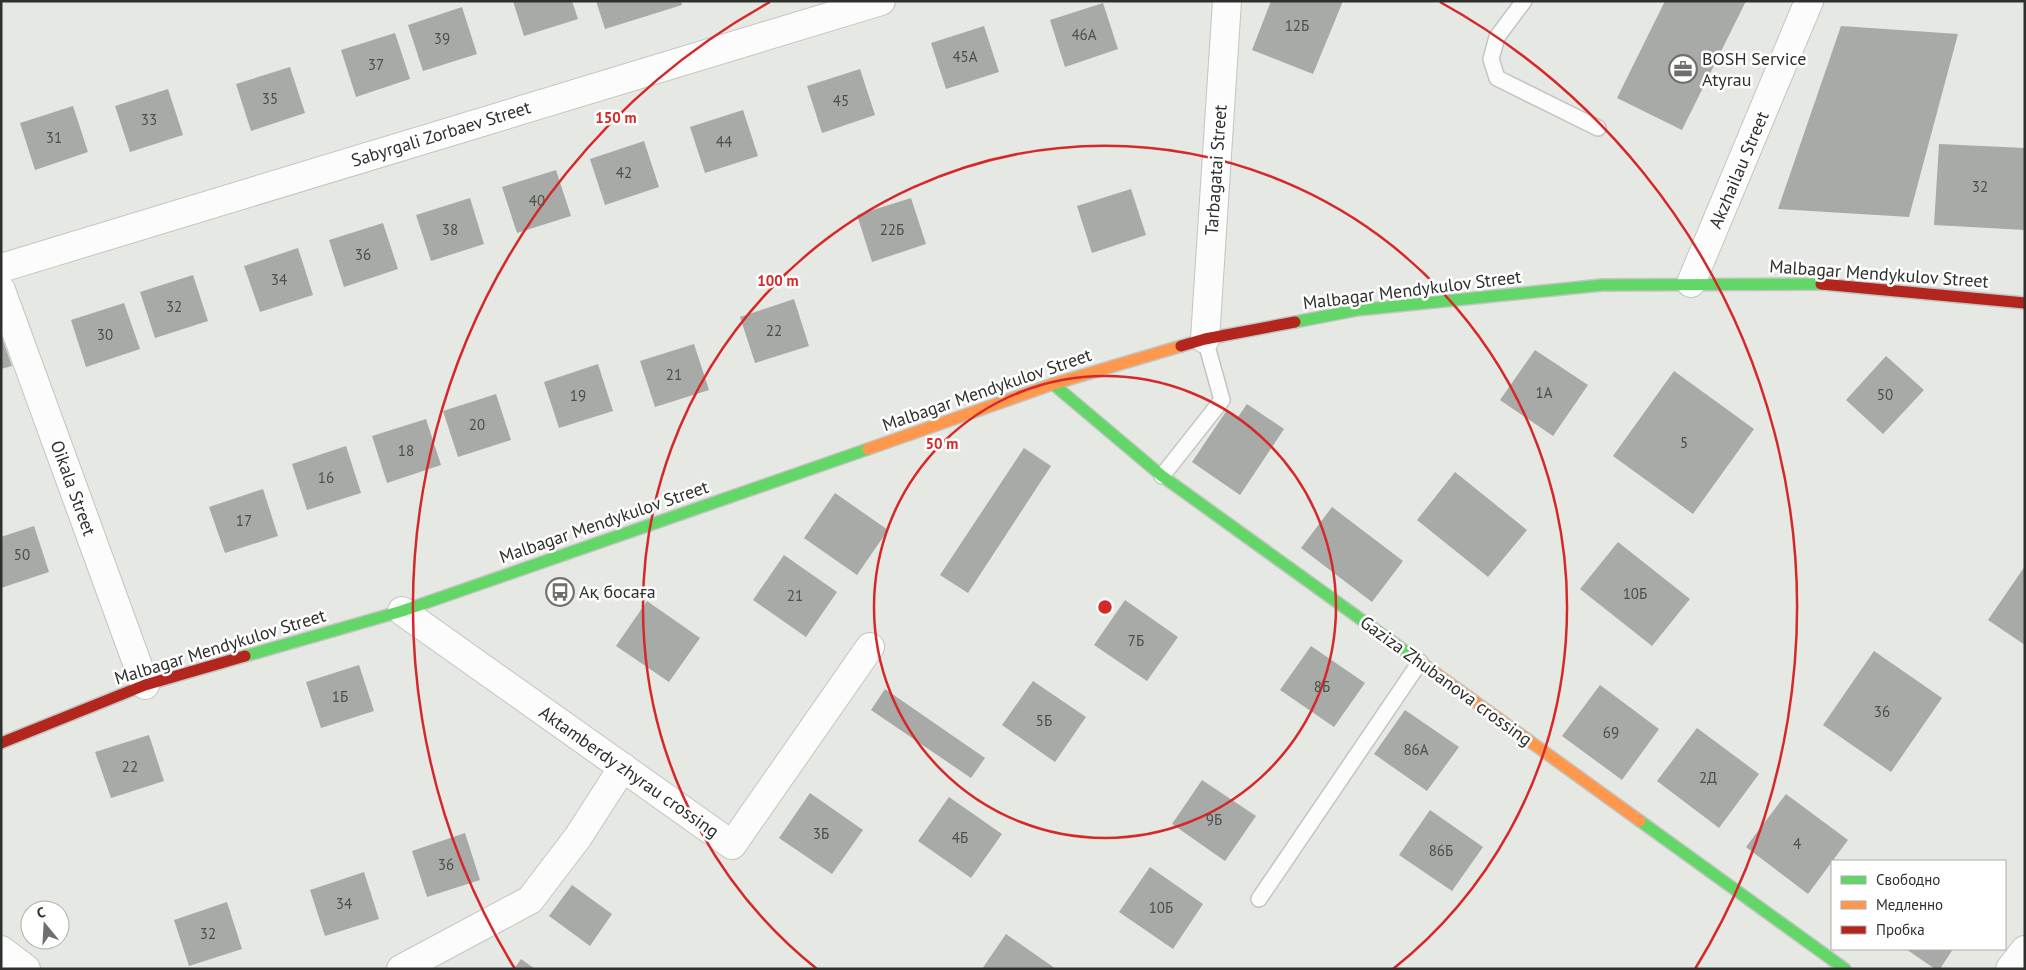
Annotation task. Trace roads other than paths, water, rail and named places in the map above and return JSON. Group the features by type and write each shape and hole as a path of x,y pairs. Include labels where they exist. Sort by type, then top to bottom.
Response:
{"main road":[{"name":"Malbagar Mendykulov Street","path":"1,743 145,685 402,611 1053,384 1205,339 1357,310 1602,285 1805,283 2025,303"},
{"name":"Gaziza Zhubanova crossing","path":"1053,384 1162,476 1845,969"}],"street":[{"name":"Sabyrgali Zorbaev Street","path":"1,268 881,1"},
{"name":"Tarbagatai Street","path":"1205,339 1227,1"},
{"name":"Akzhailau Street","path":"1691,283 1809,1"},
{"name":"Oikala Street","path":"1,290 145,685"},
{"name":"Aktamberdy zhyrau crossing","path":"402,611 732,845 870,647"},
{"path":"401,969 530,900 578,838 623,767"},
{"path":"1,950 26,969"},
{"path":"2010,969 2025,950"}],"lane":[{"path":"1524,1 1497,37 1491,59 1497,78 1598,128"},
{"path":"1162,476 1222,400 1205,339"},
{"path":"1258,899 1420,662"}],"place":[{"name":"BOSH Service Atyrau","path":"1683,69"},
{"name":"Ақ босаға","path":"560,592"}]}
